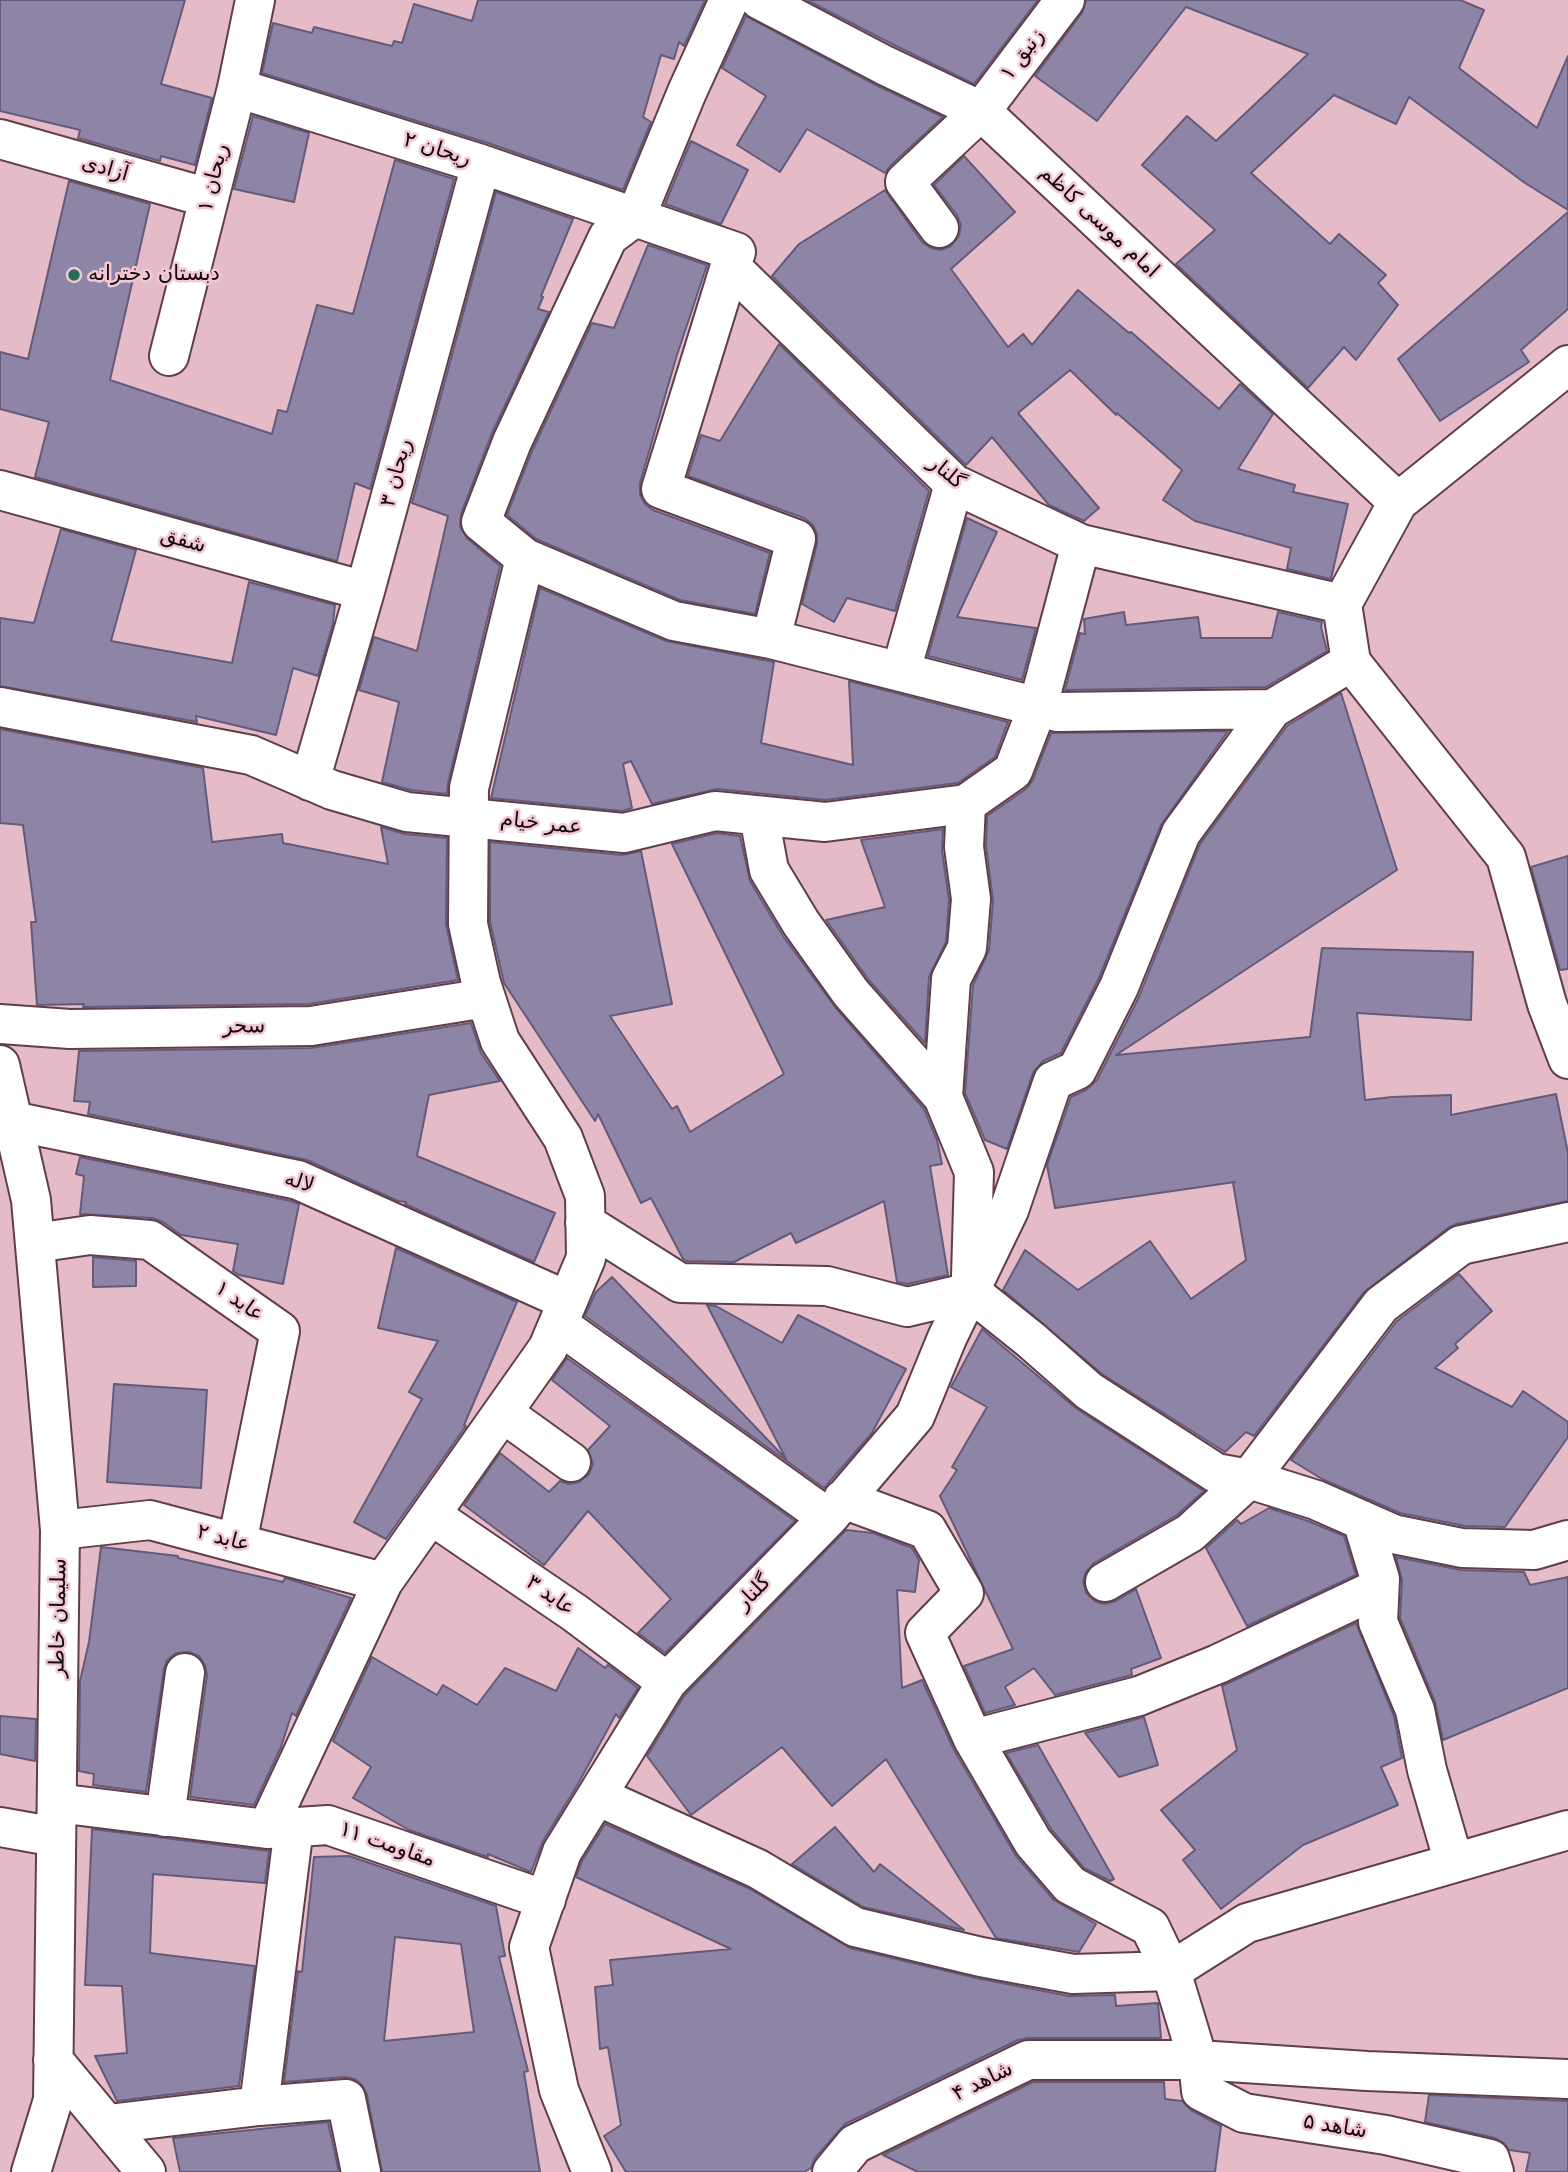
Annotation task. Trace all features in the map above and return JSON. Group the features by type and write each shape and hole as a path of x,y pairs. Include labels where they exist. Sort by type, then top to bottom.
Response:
{"street":[{"name":"ریحان ۱","path":"169,356 237,88 256,0"},
{"path":"729,0 687,92 636,216 608,237 512,442 481,522 525,558 674,621 771,639 1058,712 1272,709 1351,662"},
{"name":"امام موسی کاظم","path":"760,0 884,65 981,111 1398,502"},
{"name":"زنبق ۱","path":"939,228 905,182 981,111 1065,0"},
{"name":"ریحان ۲","path":"237,88 481,164 636,216"},
{"name":"آزادی","path":"0,139 209,198"},
{"name":"ریحان ۳","path":"310,781 365,591 481,164"},
{"name":"گلنار","path":"636,216 736,252 730,266 954,484 1081,544 1342,604"},
{"path":"730,266 661,489 796,539 771,639"},
{"path":"1568,365 1398,502 1342,604 1351,662 1506,857 1547,1004 1568,1059"},
{"path":"901,671 954,484"},
{"name":"شفق","path":"0,491 365,591"},
{"name":"عمر خیام","path":"0,707 251,755 332,790 407,812 624,832 715,811 825,822 966,804 1013,771 1038,706 1081,544"},
{"path":"259,2106 280,1828 383,1582 548,1348 586,1258 585,1196 563,1138 500,1041 486,998 468,924 469,788 525,558"},
{"name":"گلنار","path":"592,2172 559,2090 529,1947 562,1852 667,1682 835,1509 915,1416 947,1338 1009,1210 1053,1081 1077,1070 1119,987 1181,833 1272,709"},
{"path":"943,1097 951,979 967,948 971,899 964,847 966,804"},
{"path":"759,816 769,870 802,922 851,993 943,1097 974,1172 971,1292"},
{"name":"سحر","path":"0,1024 70,1029 311,1026 486,998"},
{"name":"سلیمان خاطر","path":"0,1065 13,1121 16,1201 35,1243 60,1530 53,2100 31,2172"},
{"name":"لاله","path":"13,1121 298,1180 563,1313 835,1509 927,1530 964,1594 926,1633 973,1738"},
{"path":"1105,1582 1190,1533 1249,1479 1381,1306 1461,1245 1568,1222"},
{"path":"585,1223 680,1283 827,1286 907,1307 971,1292"},
{"name":"عابد ۱","path":"35,1243 90,1235 149,1240 281,1331 237,1543"},
{"path":"971,1292 1089,1391 1216,1473 1249,1479 1316,1500 1393,1534 1462,1548 1534,1550 1568,1540"},
{"path":"503,1413 571,1462"},
{"name":"عابد ۳","path":"431,1515 575,1613 667,1682"},
{"name":"عابد ۲","path":"60,1530 149,1520 383,1582"},
{"path":"1362,1520 1380,1579 1378,1622 1415,1710 1427,1770 1454,1863"},
{"path":"1198,2060 1171,1971 1150,1927 1070,1885 1033,1842 973,1738 1139,1696 1217,1664 1379,1588"},
{"path":"165,1817 185,1673"},
{"path":"597,1796 758,1869 855,1927 981,1957 1073,1974 1171,1971 1247,1923 1568,1830"},
{"name":"مقاومت ۱۱","path":"0,1827 56,1820 165,1817 280,1828 328,1825 546,1900"},
{"path":"54,2060 146,2172"},
{"name":"شاهد ۴","path":"832,2172 855,2144 1028,2060 1198,2060 1367,2071 1568,2079"},
{"name":"شاهد ۵","path":"1198,2060 1201,2091 1244,2113 1386,2134 1490,2159 1494,2172"},
{"path":"108,2124 259,2106 346,2099 361,2172"}],"building":[{"path":"0,0 185,0 161,84 212,98 195,165 161,156 160,161 78,138 80,130 0,111"},
{"path":"478,0 705,0 684,46 679,42 674,59 661,55 643,117 651,122 623,190 488,143 262,73 273,23 312,33 314,27 392,46 394,41 402,43 414,4 472,21"},
{"path":"807,0 1038,0 974,84"},
{"path":"1086,0 1460,0 1484,10 1459,68 1537,128 1568,56 1568,210 1525,183 1409,97 1396,124 1334,95 1251,173 1330,244 1339,234 1386,275 1378,283 1398,305 1356,360 1344,347 1308,388 1176,264 1215,230 1142,165 1187,116 1216,141 1308,54 1186,7 1097,121 1035,76 1082,13"},
{"path":"746,16 874,84 943,117 885,173 807,129 780,172 737,145 766,96 722,68"},
{"path":"253,116 309,133 294,202 234,189"},
{"path":"691,141 748,170 721,224 665,204"},
{"path":"964,156 1015,212 951,269 1008,347 1023,334 1032,345 1078,290 1219,409 1240,384 1273,414 1238,469 1295,485 1293,492 1348,504 1331,579 1287,569 1291,548 1195,521 1163,500 1182,470 1117,413 1116,415 1070,370 1018,413 1099,508 1084,521 1049,505 992,437 966,465 772,276 799,244 885,190 922,242 941,250 951,246 959,236 961,225 957,215 934,185"},
{"path":"395,160 454,179 370,489 355,483 337,561 35,477 49,422 0,409 0,352 28,359 69,181 150,204 110,380 272,434 278,410 287,412 317,305 353,314"},
{"path":"496,192 573,219 541,296 543,297 538,309 549,312 492,433 461,514 460,527 467,538 500,566 447,794 411,790 382,782 399,702 359,690 374,637 417,651 448,516 412,503"},
{"path":"1568,212 1568,309 1521,350 1529,362 1440,421 1398,359"},
{"path":"648,245 707,265 676,358 640,483 640,494 645,504 653,510 770,553 755,614 680,600 536,539 507,515 532,451 592,323 614,328"},
{"path":"779,344 929,491 895,611 847,598 834,622 802,604 817,544 813,525 804,518 688,476 701,435 720,441"},
{"path":"967,518 997,532 957,617 1036,628 1022,680 928,656"},
{"path":"61,529 136,550 111,641 232,663 249,582 335,605 333,623 318,676 293,668 276,735 196,716 197,722 0,686 0,618 34,623"},
{"path":"540,588 666,641 774,662 761,743 853,765 849,681 1008,722 995,757 958,783 825,800 717,789 652,804 631,761 623,764 632,808 622,811 491,798"},
{"path":"1124,612 1126,625 1198,617 1201,638 1272,638 1278,612 1322,622 1327,651 1266,687 1065,690 1080,633 1085,634 1084,619"},
{"path":"1341,693 1397,870 1116,1055 1310,1037 1322,948 1473,952 1471,1020 1357,1013 1365,1100 1451,1095 1451,1115 1556,1094 1568,1153 1568,1201 1456,1224 1448,1228 1364,1292 1254,1436 1246,1432 1225,1452 1102,1374 1003,1290 1025,1250 1078,1290 1150,1241 1191,1299 1246,1260 1233,1183 1235,1182 1055,1208 1047,1165 1071,1097 1086,1090 1097,1080 1139,997 1200,844 1287,726"},
{"path":"0,729 203,768 212,842 282,834 283,843 388,864 381,827 405,834 447,838 446,924 458,980 309,1004 83,1007 84,1004 37,1005 31,922 36,922 23,825 0,823"},
{"path":"1228,731 1161,825 1099,978 1061,1053 1043,1061 1033,1073 1007,1149 985,1140 965,1093 973,985 989,950 993,901 986,846 987,816 1026,789 1033,780 1051,733"},
{"path":"943,829 942,850 949,900 946,942 929,977 925,1043 868,979 826,920 885,907 861,840"},
{"path":"717,833 740,836 750,881 783,936 835,1007 924,1109 937,1140 942,1164 930,1166 948,1275 907,1284 897,1282 884,1201 796,1243 791,1233 734,1262 683,1259 651,1198 641,1203 598,1114 595,1121 504,983 490,922 490,842 622,855 641,851 672,1004 610,1016 672,1109 677,1106 690,1132 784,1074 672,844"},
{"path":"1568,856 1568,969 1560,970 1531,867"},
{"path":"471,1023 481,1053 500,1081 429,1095 417,1156 555,1213 534,1262 405,1204 406,1202 398,1201 307,1160 88,1114 90,1102 74,1101 79,1051 311,1048"},
{"path":"80,1157 299,1204 283,1284 239,1275 233,1271 238,1244 181,1235 163,1222 152,1218 80,1214 84,1176 76,1174"},
{"path":"396,1248 517,1302 464,1425 466,1426 386,1539 354,1522 422,1399 409,1392 438,1341 378,1328"},
{"path":"93,1257 136,1261 136,1286 93,1287"},
{"path":"1459,1274 1492,1311 1455,1344 1458,1348 1435,1368 1512,1407 1523,1391 1568,1422 1568,1437 1505,1527 1465,1526 1400,1513 1322,1479 1291,1460 1397,1321"},
{"path":"612,1277 786,1459 707,1305 716,1306 782,1343 798,1315 906,1369 872,1433 824,1488 585,1316 596,1292"},
{"path":"982,1329 1077,1409 1204,1491 1177,1515 1094,1563 1086,1572 1083,1581 1086,1593 1095,1601 1104,1604 1116,1601 1136,1589 1161,1658 1131,1669 1132,1675 1055,1695 1034,1668 1005,1687 1015,1705 985,1713 964,1666 1013,1649 940,1496 957,1470 952,1467 987,1407 951,1387"},
{"path":"567,1358 795,1521 665,1653 638,1633 671,1599 588,1511 544,1565 464,1505 500,1453 549,1492 560,1481 569,1484 579,1482 589,1474 593,1464 588,1450 610,1426 552,1380"},
{"path":"114,1384 207,1390 201,1488 107,1482"},
{"path":"1269,1508 1344,1536 1356,1575 1247,1626 1206,1548 1237,1520 1241,1524"},
{"path":"846,1530 873,1533 912,1548 919,1560 915,1592 897,1590 902,1688 922,1680 954,1750 1016,1856 1054,1900 1096,1924 1079,1952 996,1938 886,1759 832,1806 782,1747 691,1815 647,1756 684,1696"},
{"path":"101,1547 178,1556 283,1582 285,1578 351,1598 296,1716 292,1713 281,1747 254,1805 190,1797 207,1675 199,1656 189,1652 176,1653 167,1660 164,1669 146,1792 93,1785 94,1774 79,1771 80,1681 89,1642"},
{"path":"1396,1557 1461,1570 1524,1572 1530,1585 1568,1577 1568,1688 1443,1740 1435,1702 1400,1618 1402,1580"},
{"path":"1356,1623 1394,1716 1402,1758 1381,1767 1398,1805 1303,1845 1221,1909 1183,1860 1195,1850 1161,1810 1237,1750 1222,1686"},
{"path":"578,1648 605,1668 608,1665 638,1688 619,1718 616,1714 543,1841 531,1872 488,1854 488,1857 409,1830 353,1798 371,1767 333,1741 372,1657 437,1695 443,1685 477,1705 505,1668 556,1691"},
{"path":"0,1716 36,1719 35,1761 0,1754"},
{"path":"1144,1717 1158,1765 1119,1777 1085,1733"},
{"path":"1038,1745 1114,1879 1110,1881 1084,1868 1051,1829 1006,1753"},
{"path":"605,1824 748,1888 850,1948 976,1978 1069,1996 1115,1995 1116,2006 1158,2003 1161,2038 1018,2040 845,2124 815,2158 811,2168 804,2172 626,2172 604,2136 621,2125 608,2047 600,2049 595,1987 613,1985 610,1960 731,1949 576,1877 582,1861"},
{"path":"835,1827 874,1872 880,1864 964,1930 863,1907 792,1864"},
{"path":"92,1829 269,1851 265,1883 153,1874 150,1953 255,1966 239,2086 117,2101 95,2056 127,2053 122,1986 85,1985"},
{"path":"349,1856 496,1906 505,1956 499,1957 528,2071 524,2072 540,2172 382,2172 367,2095 362,2085 355,2079 345,2077 284,2082 298,1971 302,1972 314,1857","holes":["395,1937 461,1944 474,2032 384,2041"]},
{"path":"1033,2082 1164,2082 1165,2099 1182,2101 1191,2110 1221,2126 1215,2172 918,2172 883,2155"},
{"path":"1429,2095 1568,2101 1568,2172 1526,2172 1530,2153 1509,2150 1495,2138 1425,2122"},
{"path":"328,2122 339,2172 180,2172 173,2138"}],"place":[{"name":"دبستان دخترانه","path":"74,275"}]}
